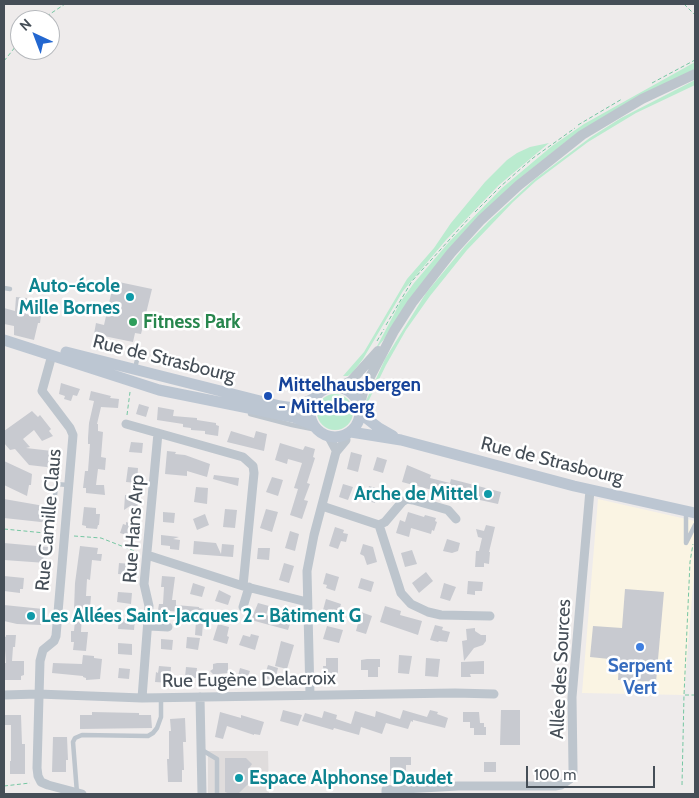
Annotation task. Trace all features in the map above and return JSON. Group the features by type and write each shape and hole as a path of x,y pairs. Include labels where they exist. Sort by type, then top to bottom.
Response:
{"main road":[{"name":"Rue de Strasbourg","path":"4,340 106,373 127,383 294,418 315,427"},
{"name":"Rue de Strasbourg","path":"4,340 53,349 280,406 294,408 310,396"},
{"path":"96,360 106,373"},
{"path":"127,383 135,370"},
{"path":"338,383 352,393 360,409 359,421 348,434 329,437 315,427 310,411 310,396 338,383"},
{"name":"Rue de Strasbourg","path":"360,409 378,428 401,440"},
{"name":"Rue de Strasbourg","path":"348,434 401,440 590,490 691,512"}],"street":[{"path":"338,383 351,381 361,371 394,331 436,271 481,220 519,185 582,135 642,99 695,74"},
{"path":"360,409 366,383 394,331"},
{"name":"Rue Camille Claus","path":"41,782 37,768 38,694 41,654 56,636 72,431 42,392 52,355"},
{"path":"126,424 243,457 253,466 246,586 243,607"},
{"name":"Rue Hans Arp","path":"142,698 149,626 149,606 144,584 158,433"},
{"path":"310,695 307,571 336,450 346,440 348,434"},
{"path":"329,437 336,450"},
{"name":"Allée des Sources","path":"386,794 386,790 458,786 555,786 561,785 570,779 573,774 572,697 590,490"},
{"path":"379,526 407,499 448,510 456,519"},
{"path":"322,506 379,526"},
{"path":"379,526 401,593 406,600 421,609 441,615 490,616"},
{"path":"147,555 246,586 307,602"},
{"path":"149,626 168,627"},
{"name":"Rue Eugène Delacroix","path":"4,695 38,694 161,698 494,694"},
{"path":"200,697 202,794"},
{"path":"41,782 79,794"}],"lane":[{"path":"4,288 10,289"},
{"path":"135,370 138,356"},
{"path":"54,507 56,484 68,485"},
{"path":"691,512 686,543 695,525"},
{"path":"79,794 73,742 75,738 82,735 148,736 153,733 159,723 161,717 161,698"},
{"path":"202,750 217,759 217,794"}],"path":[{"path":"684,4 695,15"},
{"path":"310,396 312,386 319,381 328,379 338,383"},
{"path":"126,424 127,383"},
{"path":"4,529 101,538 147,555"},
{"path":"682,785 690,562 694,539"},
{"path":"684,695 695,695"},
{"path":"4,786 41,782"}],"shaded area":[{"path":"598,499 695,521 695,562 684,695 582,693"},
{"path":"208,751 268,751 269,794 208,794"}],"green space":[{"path":"695,62 695,69 660,86 571,138 520,178 375,350 401,301 414,283 449,242 502,188 552,146 584,124"},
{"path":"695,80 695,85 636,113 588,142 536,181 513,202 467,250 430,296 406,330 368,402 366,401 385,359 426,293 465,246 489,221 535,179 591,137 621,118"},
{"path":"549,143 499,185 446,240 403,291 363,359 353,372 348,376 343,376 364,352 407,279 434,248 451,223 485,182 507,160 517,153 530,147"},
{"path":"335,394 347,400 353,412 347,424 335,430 323,424 317,412 323,400"}],"building":[{"path":"114,281 152,289 141,334 135,333 133,342 94,334 96,323 104,325"},
{"path":"16,297 27,298 26,314 41,316 34,340 14,335 14,326 4,324 4,308 15,311"},
{"path":"61,383 80,389 77,396 73,395 71,401 64,399 65,396 59,394"},
{"path":"91,391 111,396 110,398 119,399 118,408 101,407 97,424 98,431 103,432 101,457 106,458 105,470 98,469 96,485 104,485 105,495 86,493 86,488 83,488 85,471 88,471 89,423 94,401 89,400"},
{"path":"139,404 149,407 146,417 136,414"},
{"path":"158,407 174,410 173,416 197,418 197,420 216,423 219,426 218,436 205,434 205,431 191,430 191,428 183,427 183,424 157,420"},
{"path":"32,411 38,417 40,415 51,429 49,431 53,436 42,441 34,430 23,439 30,447 26,448 52,451 52,454 56,454 55,468 29,465 15,449 10,450 4,443 4,431"},
{"path":"231,431 254,438 256,431 267,434 264,451 227,442"},
{"path":"131,442 143,443 142,453 129,452"},
{"path":"280,443 303,450 305,446 315,449 313,457 315,458 307,483 310,484 304,500 308,501 302,519 290,515 298,489 294,488 302,463 288,459 287,464 275,460"},
{"path":"167,451 176,452 175,454 185,455 210,464 207,477 187,471 187,476 165,474"},
{"path":"351,452 362,455 358,472 347,469"},
{"path":"377,457 387,460 383,473 373,470"},
{"path":"4,461 32,474 27,496 4,485"},
{"path":"407,465 431,475 430,478 450,483 451,479 501,492 498,504 462,496 462,498 402,482"},
{"path":"128,467 138,468 137,483 126,482"},
{"path":"214,475 239,478 238,486 213,479"},
{"path":"272,477 283,480 278,496 266,492"},
{"path":"343,484 353,487 348,500 339,497"},
{"path":"369,486 379,489 375,503 365,500"},
{"path":"196,487 208,488 207,504 194,502"},
{"path":"125,495 139,496 138,507 130,506 124,510"},
{"path":"4,499 50,507 50,523 4,518"},
{"path":"84,507 96,508 96,514 100,514 97,529 86,528 86,526 82,525"},
{"path":"225,509 237,510 235,528 223,527"},
{"path":"266,509 278,512 272,532 260,528"},
{"path":"163,512 175,513 174,523 163,522"},
{"path":"408,512 424,517 425,515 436,518 435,521 437,522 434,531 432,530 431,534 411,528 409,537 396,533 400,520 405,522"},
{"path":"205,514 209,525 197,530 193,519"},
{"path":"126,522 136,525 133,537 120,533 123,524 126,525"},
{"path":"486,525 495,527 489,552 489,564 484,563 484,567 475,567 476,551 479,551 482,538 478,537 476,529 484,531"},
{"path":"335,527 344,530 343,533 348,534 346,542 341,541 338,549 329,546"},
{"path":"290,531 299,534 295,551 285,548"},
{"path":"161,535 179,537 173,539 180,540 179,550 161,545"},
{"path":"447,539 460,543 458,551 452,553 443,551"},
{"path":"194,541 216,543 221,554 222,544 234,545 233,557 193,554"},
{"path":"4,543 48,547 46,563 4,560"},
{"path":"363,544 373,547 377,562 367,565 364,556 360,554"},
{"path":"80,546 98,548 97,554 102,554 101,561 92,560 90,580 87,579 86,596 91,596 90,608 88,608 87,614 82,614 81,632 88,632 86,651 73,650 74,642 71,642 71,631 74,631 76,610 74,610 75,583"},
{"path":"258,548 270,548 269,560 257,559"},
{"path":"412,550 417,564 405,567 401,553"},
{"path":"119,563 132,564 131,575 118,574"},
{"path":"284,563 294,566 289,583 279,580"},
{"path":"426,572 433,581 419,593 412,583"},
{"path":"326,573 339,577 335,591 326,588 327,585 323,584"},
{"path":"4,576 24,578 23,589 20,589 20,593 4,591"},
{"path":"162,576 175,577 172,600 176,600 176,605 204,609 202,636 195,635 196,621 193,621 194,613 170,611 170,616 161,615 162,610 158,610 159,604 163,604 164,587 161,587"},
{"path":"361,578 374,582 371,592 358,588"},
{"path":"468,581 483,582 482,591 475,591 475,595 467,594"},
{"path":"193,583 205,587 202,597 190,594"},
{"path":"444,583 456,587 450,601 440,598"},
{"name":"Serpent Vert","path":"625,589 664,592 656,682 618,680 619,660 590,657 593,626 622,628"},
{"path":"219,590 231,596 228,605 215,601"},
{"path":"118,592 132,593 131,604 117,602"},
{"path":"326,599 341,604 338,615 323,610"},
{"path":"258,603 269,606 266,615 279,619 282,612 293,615 288,630 251,620"},
{"path":"4,605 43,609 41,625 17,624 4,621"},
{"path":"385,606 401,611 400,615 422,621 418,635 380,622"},
{"path":"361,612 372,616 366,634 356,631"},
{"path":"119,618 135,620 134,630 118,629"},
{"path":"218,624 229,627 227,644 213,640"},
{"path":"435,625 443,627 442,630 450,632 447,642 430,640"},
{"path":"327,626 343,630 339,643 323,639"},
{"path":"475,628 475,631 481,635 486,635 486,641 483,645 474,648 464,661 462,641 467,640 466,629"},
{"path":"251,634 259,636 255,650 239,645 243,635 250,637"},
{"path":"6,635 16,635 12,661 24,661 24,675 21,676 21,680 4,680 4,663 6,663 4,636 6,637"},
{"path":"187,637 200,638 198,650 186,648"},
{"path":"161,639 173,640 172,650 161,649"},
{"path":"281,641 294,645 287,669 275,666"},
{"path":"118,643 132,644 132,655 118,654"},
{"path":"83,655 102,659 100,679 86,680 83,676 52,673 53,663 82,664"},
{"path":"399,655 412,656 409,674 398,673"},
{"path":"326,658 338,658 338,676 324,676 323,666 326,666"},
{"path":"426,658 440,659 438,677 425,676"},
{"path":"380,659 378,677 368,677 368,670 361,670 361,660"},
{"path":"484,661 484,674 470,674 471,677 461,677 461,662"},
{"path":"228,663 228,673 215,676 210,671 213,669 213,664"},
{"path":"268,665 278,668 275,681 264,678"},
{"path":"159,666 171,667 170,683 155,682"},
{"path":"186,667 197,668 196,678 185,677"},
{"path":"119,668 130,669 129,679 118,678"},
{"path":"240,668 250,671 246,682 237,680"},
{"path":"283,710 302,715 298,726 280,721"},
{"path":"403,710 427,717 430,710 448,718 445,728 413,720 408,729 386,723 382,734 361,727 359,735 302,721 305,713 322,718 324,711 337,715 336,719 351,724 355,711 375,717 376,711 400,719"},
{"path":"501,710 520,710 520,745 500,745"},
{"path":"92,712 151,715 152,728 80,729 80,715 92,715"},
{"path":"220,712 241,718 241,715 264,722 260,735 254,735 227,726 223,739 215,737"},
{"path":"463,712 479,712 480,723 484,723 484,727 486,727 486,735 474,735 474,728 470,728 470,722 463,722"},
{"path":"4,715 21,715 22,744 25,744 25,774 10,774 11,725 4,725"},
{"path":"185,718 186,742 183,742 184,770 182,770 182,782 168,782 167,759 169,759 170,719"},
{"path":"53,737 67,737 68,760 66,760 66,772 52,772"},
{"path":"390,757 411,757 411,765 406,765 406,774 390,776"},
{"name":"Espace Alphonse Daudet","path":"225,758 246,758 252,764 250,767 256,772 250,778 252,780 238,794 225,792"},
{"path":"484,762 496,762 496,772 484,772"}],"place":[{"name":"Auto-école Mille Bornes","path":"130,297"},
{"name":"Fitness Park","path":"133,322"},
{"name":"Mittelhausbergen - Mittelberg","path":"268,396"},
{"name":"Arche de Mittel","path":"488,494"},
{"name":"Les Allées Saint-Jacques 2 - Bâtiment G","path":"31,616"},
{"name":"Serpent Vert","path":"640,647"},
{"name":"Espace Alphonse Daudet","path":"239,778"}]}
